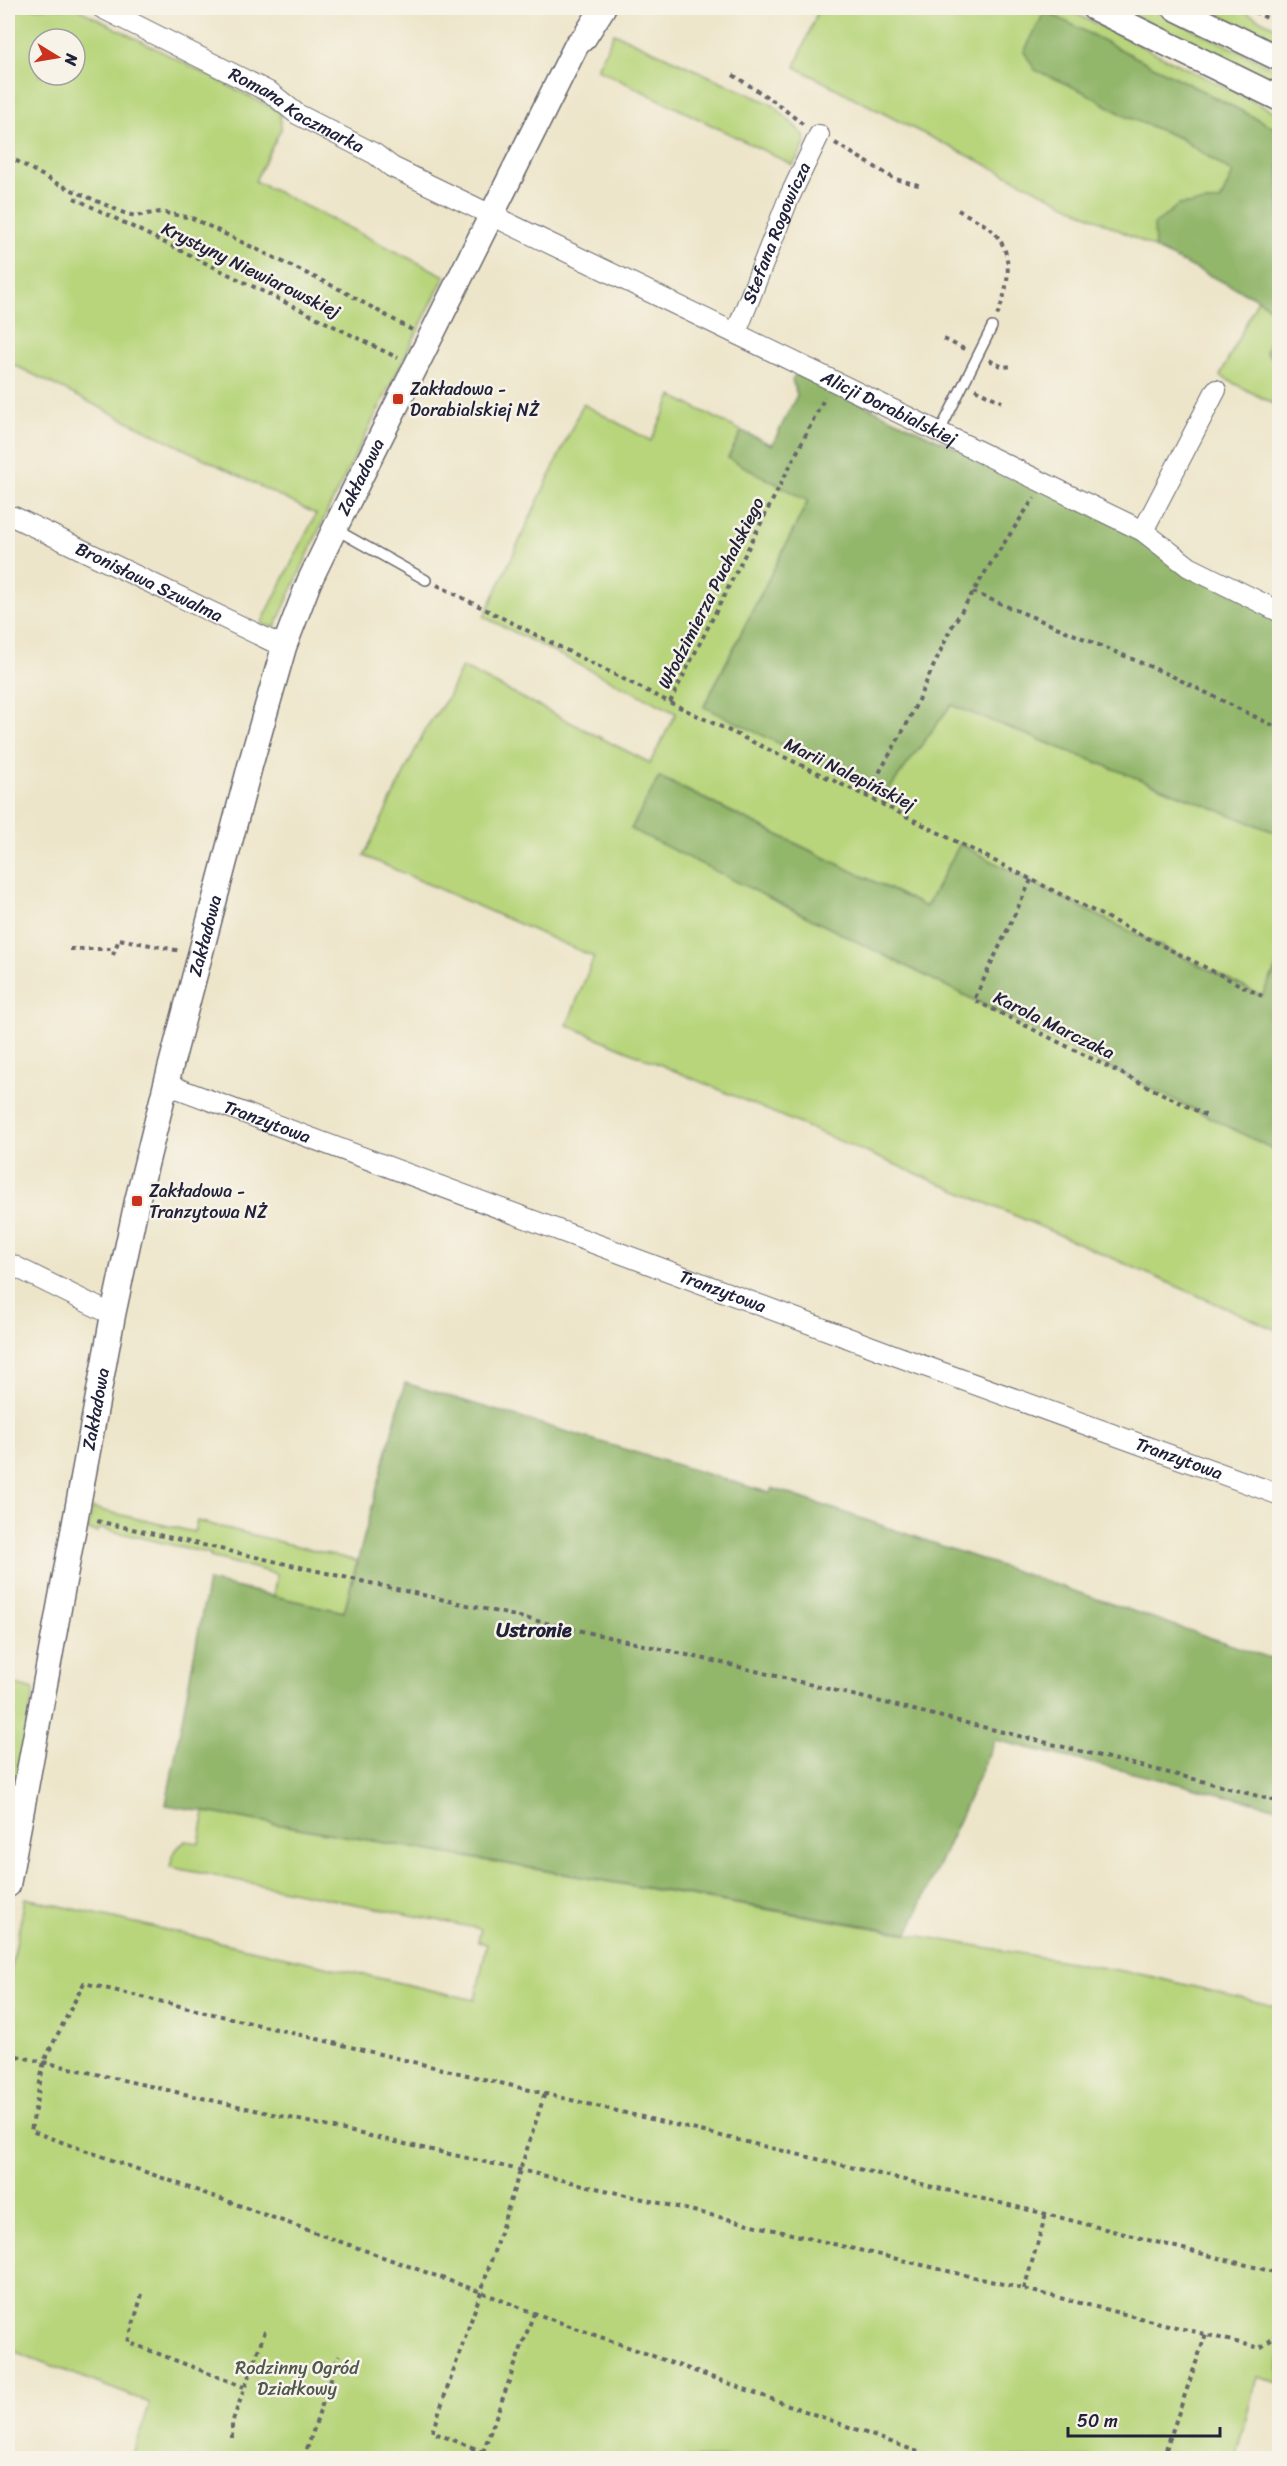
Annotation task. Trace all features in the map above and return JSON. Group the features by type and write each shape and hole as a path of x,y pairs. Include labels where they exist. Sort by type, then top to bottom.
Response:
{"street":[{"name":"Romana Kaczmarka","path":"102,8 271,93 297,114 375,154 392,167 490,215"},
{"name":"Zakładowa","path":"577,44 576,35 587,8"},
{"name":"Zakładowa","path":"8,1885 113,1315 137,1201 262,720 284,646 309,582 490,215 577,44 584,38 603,8"},
{"path":"1094,8 1280,99"},
{"path":"1175,8 1280,59"},
{"name":"Stefana Rogowicza","path":"736,333 788,200 819,135"},
{"name":"Alicji Dorabialskiej","path":"490,215 1143,531 1189,567 1280,612"},
{"path":"1143,531 1216,390"},
{"name":"Bronisława Szwalma","path":"14,517 284,646"},
{"name":"Tranzytowa","path":"166,1084 894,1355 1280,1495"},
{"path":"8,1263 113,1315"}],"lane":[{"path":"939,431 992,327"},
{"path":"335,529 426,580"}],"path":[{"path":"1246,8 1280,24"},
{"path":"8,156 56,183 124,213 135,216 147,213 170,213 201,222 341,290 419,334"},
{"name":"Krystyny Niewiarowskiej","path":"74,198 415,366"},
{"path":"958,210 991,229 1000,241 1006,259 1009,270 1004,297 992,327"},
{"path":"944,339 1000,366 1013,366"},
{"name":"Włodzimierza Puchalskiego","path":"671,703 833,380"},
{"path":"963,384 1002,402"},
{"path":"866,796 908,722 950,630 1044,482"},
{"name":"Marii Nalepińskiej","path":"436,585 671,703 866,796 1262,996"},
{"path":"973,592 1170,675 1280,729"},
{"name":"Karola Marczaka","path":"1031,880 974,1000 1209,1117"},
{"path":"113,955 119,939 188,954"},
{"path":"70,949 116,949"},
{"path":"76,1516 738,1667 1189,1777 1280,1802"},
{"path":"934,2458 481,2292 31,2131 44,2061 84,1983 1046,2214 1278,2273 1280,2276"},
{"path":"8,2054 520,2170 1024,2289 1260,2348 1274,2338 1280,2315"},
{"path":"500,2458 432,2432 481,2292 545,2093"},
{"path":"1024,2289 1046,2214"},
{"path":"142,2295 128,2342 244,2387"},
{"path":"483,2452 534,2313"},
{"path":"232,2438 232,2423 265,2331"},
{"path":"1162,2458 1206,2334"},
{"path":"304,2458 339,2355"},
{"path":"467,2458 474,2448"}],"green space":[{"path":"8,8 81,8 80,10 280,112 281,129 255,181 445,276 328,510 275,627 261,624 316,514 8,362"},
{"path":"819,8 1064,8 1279,114 1279,130 1046,12 1086,93 1125,116 1180,138 1234,173 1220,201 1178,205 1258,299 904,124 795,67"},
{"path":"1118,8 1150,8 1279,71 1279,87"},
{"path":"1205,8 1237,8 1279,29 1279,44"},
{"path":"1045,11 1279,130 1279,364 1266,352 1277,313 1258,299 1155,249 1154,225 1178,205 1220,201 1233,173 1180,138 1125,116 1086,93 1035,70 1024,52"},
{"path":"614,33 773,105 804,135 805,144 793,165 597,69"},
{"path":"1258,299 1277,314 1266,352 1279,364 1279,407 1220,376"},
{"path":"796,373 1115,523 1279,619 1279,834 951,705 885,795 704,707 808,501 728,458 742,431 772,445 797,395 792,380"},
{"path":"672,396 742,431 728,458 808,501 704,706 884,795 951,705 1279,834 1279,962 1262,996 1046,890 960,844 926,907 660,777 631,829 1279,1152 1279,1331 1023,1219 567,1025 594,957 364,856 426,728 447,699 462,667 650,763 676,713 484,617 583,404 651,441"},
{"path":"659,777 926,907 960,844 1046,890 1262,996 1279,962 1279,1152 631,829"},
{"path":"405,1383 770,1493 772,1488 1279,1661 1279,1808 995,1740 908,1933 166,1805 208,1581 344,1612"},
{"path":"92,1508 194,1532 197,1521 357,1561 344,1612 273,1596 277,1574 210,1557 211,1554 99,1528 97,1532 88,1530"},
{"path":"8,1683 34,1690 13,1802 8,1800"},
{"name":"Rodzinny Ogród Działkowy","path":"205,1812 1145,1975 1279,2007 1279,2383 1257,2377 1235,2458 132,2458 150,2403 8,2349 8,2054 10,2044 8,2043 8,1986 25,1898 475,2000 487,1944 478,1942 481,1929 170,1867 179,1846 186,1841 199,1843"}],"place":[{"name":"Zakładowa - Dorabialskiej NŻ","path":"398,399"},
{"name":"Zakładowa - Tranzytowa NŻ","path":"137,1201"}],"district":[{"name":"Ustronie","path":"534,1630"}]}
